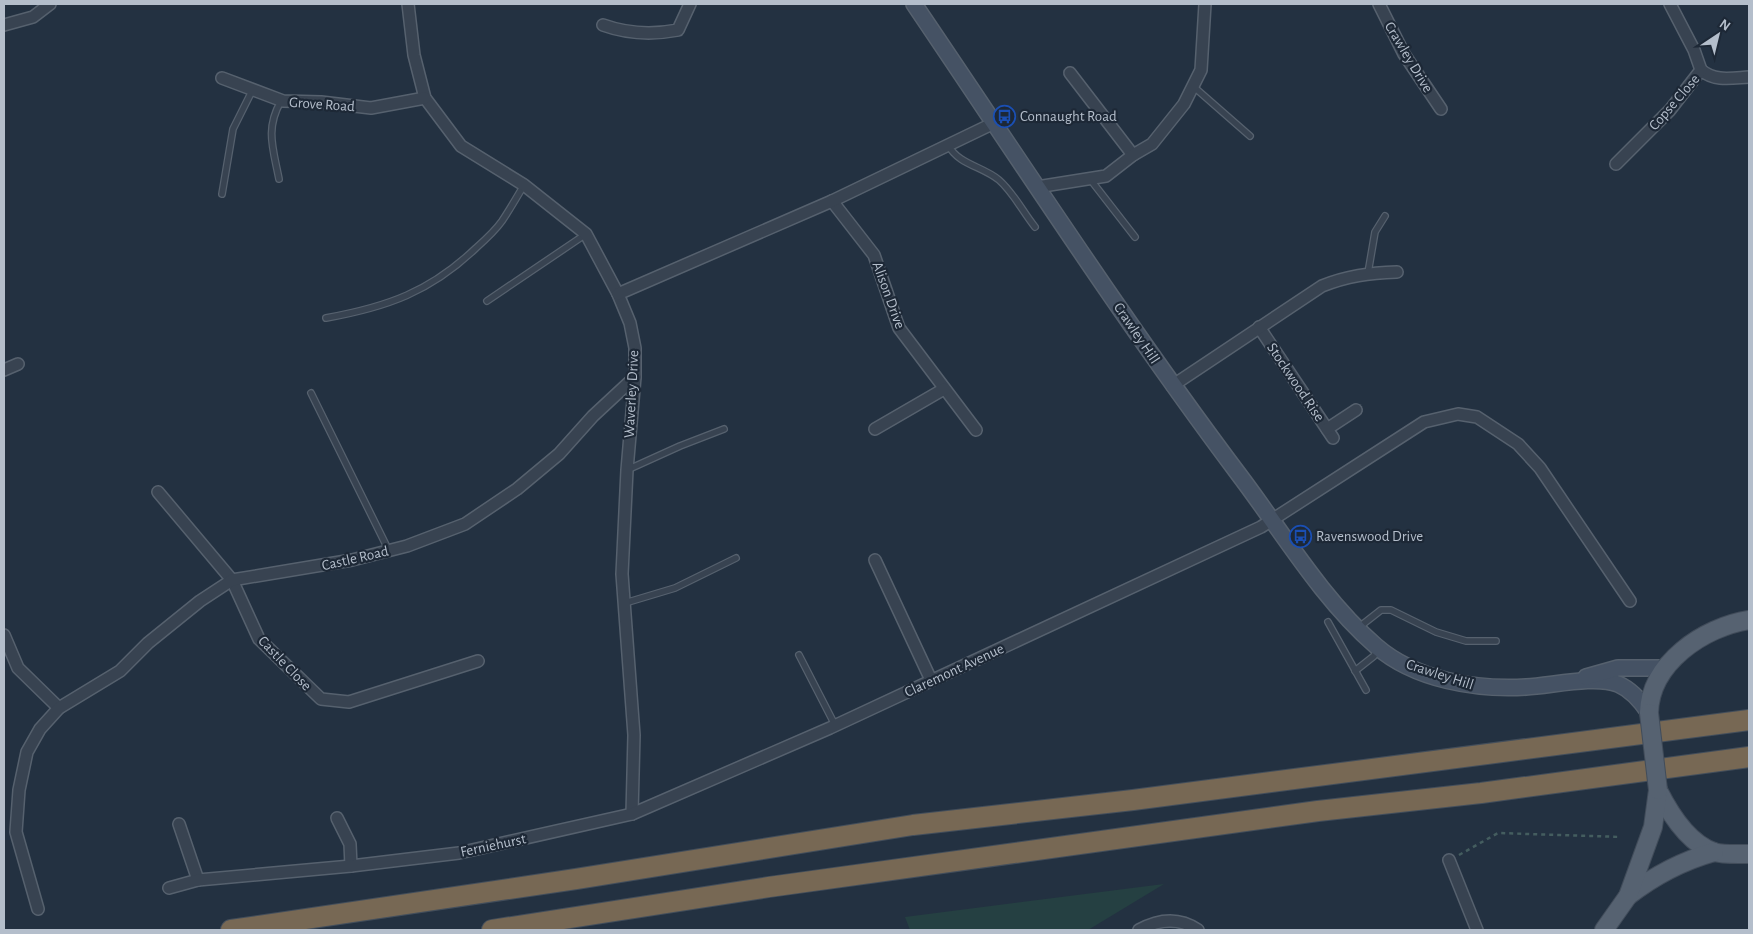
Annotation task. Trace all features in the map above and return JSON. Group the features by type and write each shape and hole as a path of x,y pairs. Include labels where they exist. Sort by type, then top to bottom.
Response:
{"highway":[{"path":"231,930 576,879 913,826 1133,800 1749,720"},
{"path":"492,930 768,887 1187,831 1318,811 1749,757"}],"main road":[{"path":"1604,930 1628,896 1653,827 1658,790 1647,708 1666,668 1688,645 1747,619"},
{"path":"1658,790 1670,813 1686,832 1714,852"},
{"path":"1628,896 1650,878 1692,858 1714,852 1749,854"}],"street":[{"path":"4,24 33,16 50,4"},
{"name":"Waverley Drive","path":"408,4 414,55 425,98 461,146 524,185 586,234 618,294 630,323 635,348 635,377 627,470 622,574 634,735 632,814"},
{"path":"603,25 638,33 656,34 678,30 690,4"},
{"name":"Crawley Hill","path":"914,4 1172,386 1331,598 1378,648 1406,665 1472,687 1526,687 1565,682 1607,682 1617,684 1632,692 1647,708"},
{"path":"1037,187 1106,176 1133,155 1152,144 1184,104 1194,88 1201,70 1205,4"},
{"name":"Crawley Drive","path":"1378,4 1404,54 1441,109"},
{"name":"Copse Close","path":"1616,164 1670,110 1701,70 1694,50 1670,4"},
{"path":"1701,70 1708,76 1724,79 1749,77"},
{"path":"1070,73 1133,155"},
{"name":"Grove Road","path":"222,78 281,100 321,102 371,108 425,98"},
{"path":"618,294 832,201 994,123"},
{"name":"Alison Drive","path":"832,201 874,255 899,328 976,430"},
{"name":"Stockwood Rise","path":"1172,386 1322,286 1345,277 1368,273 1396,272"},
{"name":"Stockwood Rise","path":"1259,328 1330,433 1356,410"},
{"path":"4,370 18,364"},
{"name":"Castle Road","path":"38,910 16,832 19,790 27,752 40,729 59,708 120,671 148,643 200,600 232,580 352,560 389,551 465,524 517,489 559,454 593,416 635,377"},
{"path":"875,429 944,389"},
{"path":"1272,519 1424,422 1458,414 1477,417 1518,444 1540,468 1630,601"},
{"name":"Castle Close","path":"158,492 232,580 259,639 321,699 349,702 478,661"},
{"name":"Claremont Avenue","path":"632,814 835,725 1261,527 1272,519"},
{"path":"875,560 931,680"},
{"path":"4,635 18,668 59,708"},
{"name":"Crawley Hill","path":"1565,682 1618,668 1666,668"},
{"name":"Ferniehurst","path":"169,888 198,880 352,866 459,853 632,814"},
{"path":"337,818 350,844 352,866"},
{"path":"179,824 198,880"},
{"path":"1449,860 1477,930"},
{"path":"1139,930 1154,922 1178,920 1198,930"}],"lane":[{"path":"1194,88 1250,136"},
{"path":"222,194 233,129 253,89"},
{"path":"279,179 270,133 272,116 281,100"},
{"path":"948,145 960,160 998,180 1035,227"},
{"path":"1090,179 1135,237"},
{"path":"326,318 359,312 398,300 430,285 456,267 501,222 524,185"},
{"path":"1368,273 1375,232 1386,216"},
{"path":"487,301 586,234"},
{"path":"312,393 389,551"},
{"path":"627,470 680,446 724,430"},
{"path":"625,604 674,588 736,558"},
{"path":"1358,628 1381,610 1391,610 1436,632 1466,641 1496,640"},
{"path":"1328,622 1366,690"},
{"path":"1355,671 1374,656 1378,648"},
{"path":"799,655 835,725"}],"path":[{"path":"1449,860 1498,833 1621,837"}],"green space":[{"path":"1164,884 1088,930 910,930 905,917"}],"place":[{"name":"Connaught Road","path":"1004,116"},
{"name":"Ravenswood Drive","path":"1300,536"}]}
